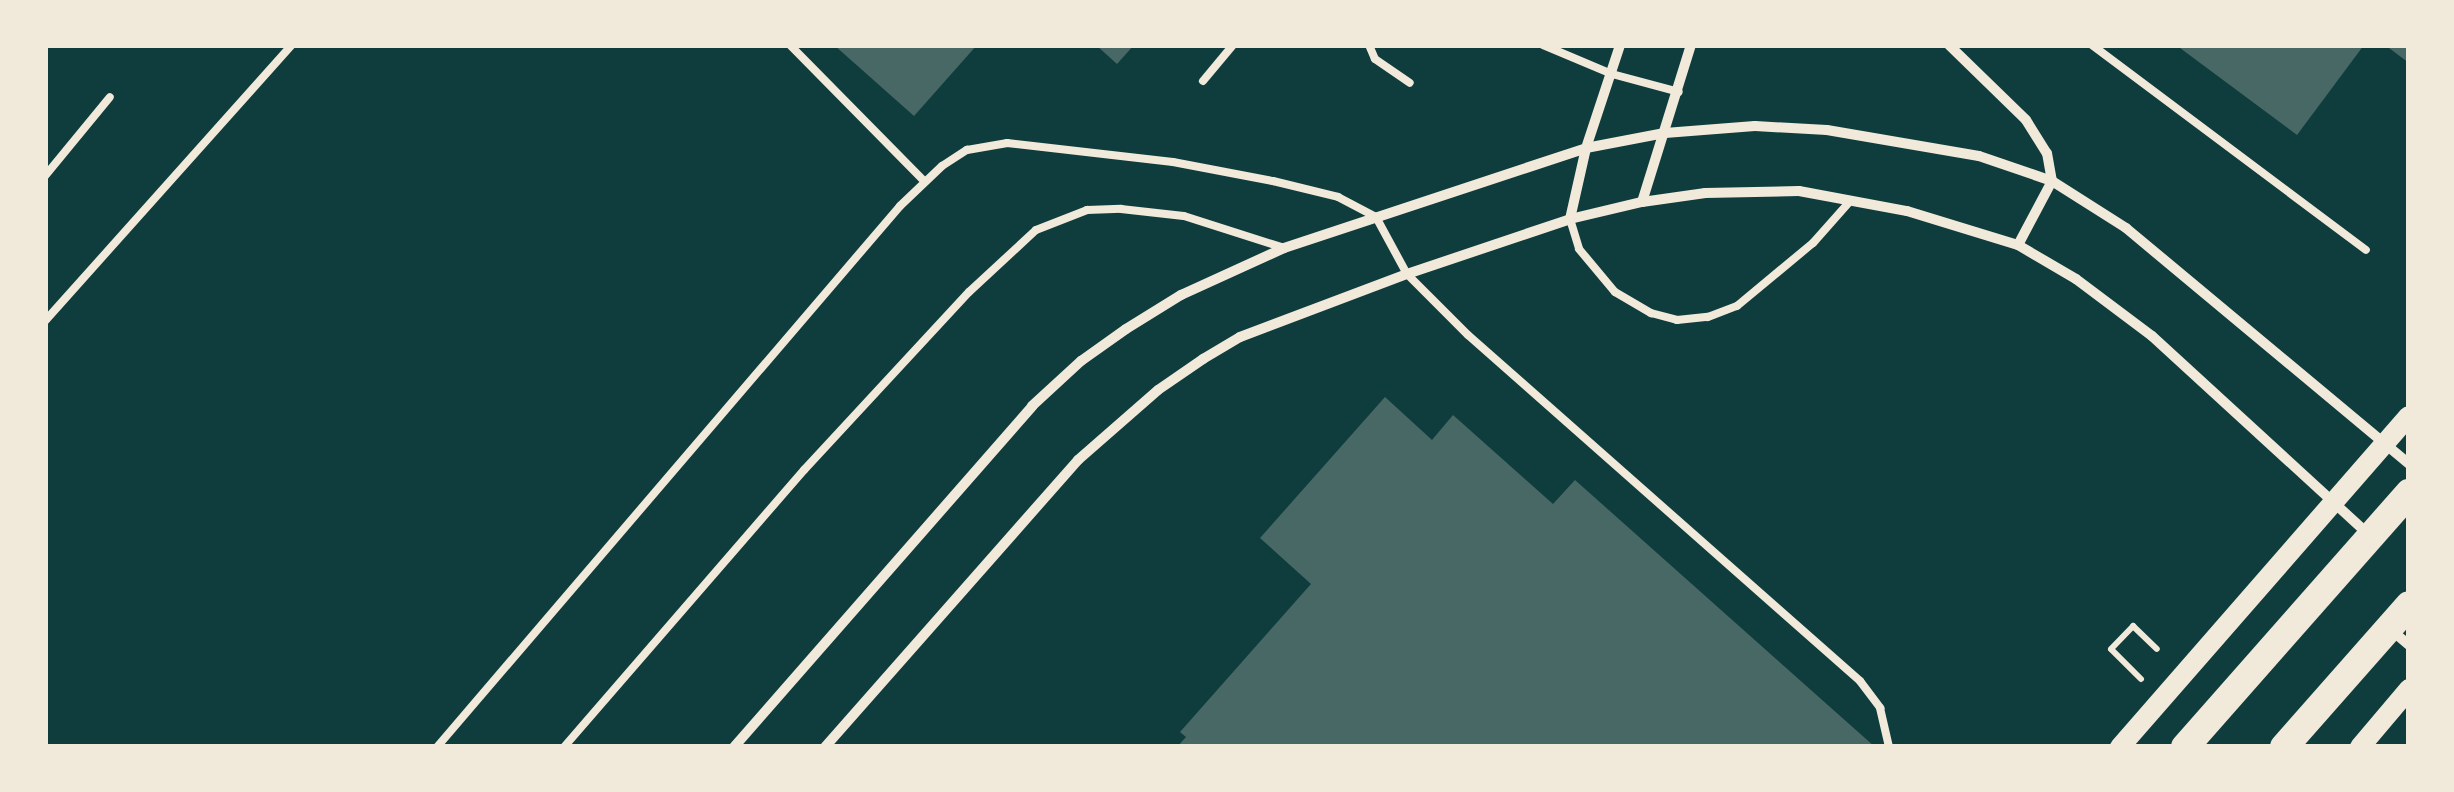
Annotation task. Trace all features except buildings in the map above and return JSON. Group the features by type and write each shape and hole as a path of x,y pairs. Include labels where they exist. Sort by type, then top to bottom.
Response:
{"highway":[{"path":"2185,747 2409,493"},
{"path":"2284,747 2399,637 2409,605"}],"main road":[{"path":"2120,747 2409,416"},
{"path":"2360,747 2409,689"}],"street":[{"path":"1570,219 1586,148 1620,45"},
{"path":"1642,202 1691,45"},
{"path":"1949,45 2026,120 2047,154 2052,181 2018,245"},
{"path":"734,747 1032,406 1081,361 1181,295 1284,248 1586,148 1664,132 1755,126 1827,130 1978,156 2052,181 2126,228 2409,464"},
{"path":"824,747 1024,517 1144,401 1240,337 1407,274 1570,219 1642,202 1748,191 1799,191 1926,216 2018,245 2076,279 2152,336 2370,536"}],"lane":[{"path":"45,321 292,45"},
{"path":"790,45 926,182"},
{"path":"1202,81 1233,45"},
{"path":"1369,45 1374,59 1410,83"},
{"path":"1543,45 1612,74 1679,92"},
{"path":"2092,45 2366,250"},
{"path":"45,176 110,97"},
{"path":"438,747 835,279 926,182 967,150 1006,143 1273,181 1338,197 1376,217 1407,274 1468,335 1860,681 1880,708 1889,747"},
{"path":"1570,219 1579,248 1615,292 1651,313 1677,320 1708,317 1737,306 1813,243 1851,200"},
{"path":"564,747 817,457 969,292 1036,230 1087,210 1121,209 1184,216 1284,248"}]}
